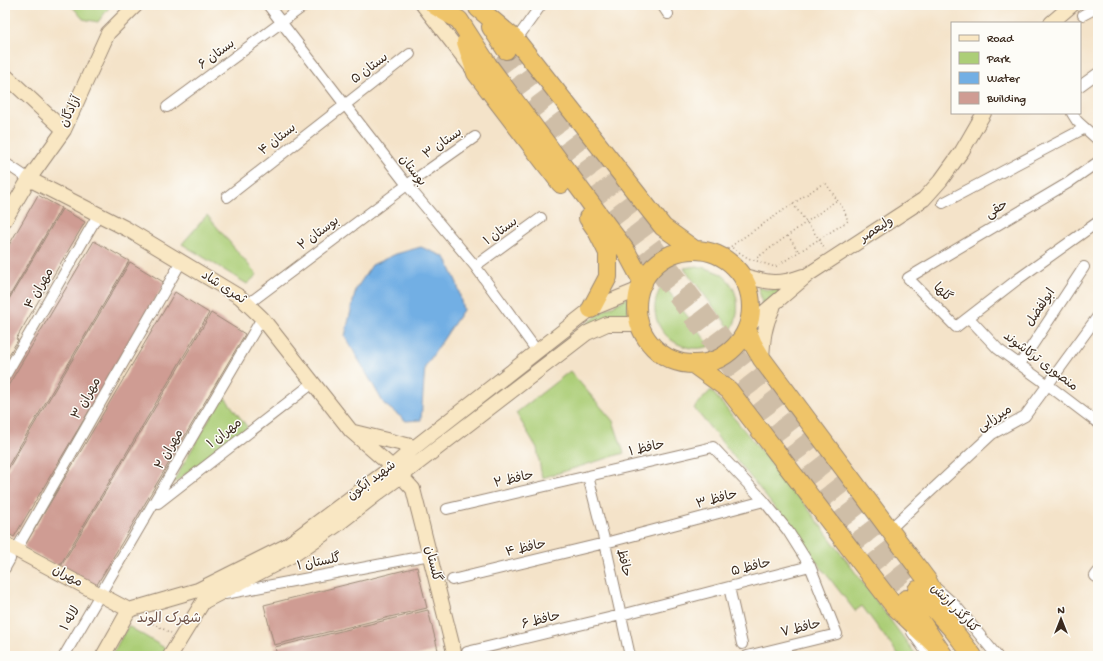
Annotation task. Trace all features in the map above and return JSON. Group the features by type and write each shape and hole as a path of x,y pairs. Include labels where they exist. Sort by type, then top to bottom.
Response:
{"highway":[{"path":"434,5 506,50"},
{"path":"447,5 459,20 488,65 626,251 641,286"},
{"path":"477,6 506,50 663,227 695,250"},
{"path":"459,20 476,73 597,231 608,253 608,277 591,309"},
{"path":"695,250 713,253 725,251 729,262 741,275 749,291 751,308 748,328 736,346 727,354 711,362 693,364 675,361 659,353 647,340 639,324 637,306 641,286 652,268 661,260 672,255 683,251 695,250"},
{"path":"748,328 753,344 762,360 889,530 911,594 936,652"},
{"path":"693,364 729,390 911,594 953,630 973,656"}],"main road":[{"name":"آزادگان","path":"5,220 29,179 64,130 108,33 136,5"},
{"path":"423,5 476,73"},
{"path":"1051,22 1072,5"},
{"path":"5,75 64,130"},
{"name":"ولیعصر","path":"748,328 809,274 924,199 941,180 962,151 983,114"},
{"name":"ثمری شاد","path":"29,179 126,230 240,297 262,318 350,431 397,471"},
{"path":"741,275 769,283 788,281 809,274"},
{"name":"شهید آبگون","path":"128,610 189,593 210,591 294,554 337,525 382,490 415,447 591,309 641,286"},
{"path":"762,360 766,321 774,304"},
{"name":"شهید آبگون","path":"397,471 489,409 587,333 607,324 639,324"},
{"path":"479,397 489,409"},
{"path":"350,431 415,447"},
{"name":"گلستان","path":"397,471 413,489 456,655"},
{"name":"مهران","path":"9,547 128,610"},
{"name":"شهید آبگون","path":"170,656 210,591"},
{"path":"189,593 197,595 200,606"},
{"path":"103,656 128,610"}],"street":[{"name":"بوستان","path":"268,5 407,185 475,266 537,351"},
{"name":"بستان ۶","path":"167,107 305,5"},
{"path":"506,50 541,5"},
{"path":"1083,15 1098,7"},
{"name":"بستان ۵","path":"345,105 410,54"},
{"path":"1081,86 1096,78"},
{"name":"بستان ۴","path":"227,197 345,105"},
{"path":"1073,114 1077,121 1098,140"},
{"path":"943,203 1085,128"},
{"name":"بستان ۳","path":"407,185 475,137"},
{"name":"حقی","path":"908,278 1068,183 1098,162"},
{"path":"5,163 29,179"},
{"name":"بوستان ۲","path":"248,304 407,185"},
{"name":"مهران ۴","path":"5,376 98,215"},
{"name":"بستان ۱","path":"475,266 541,218"},
{"path":"969,318 1018,279 1098,222"},
{"name":"مهران ۳","path":"9,547 181,262"},
{"name":"ابولفضل","path":"1020,364 1084,267"},
{"name":"گلها","path":"908,278 956,327 969,318"},
{"name":"میرزایی","path":"889,530 992,434 1025,416 1098,316"},
{"name":"مهران ۲","path":"100,594 262,318"},
{"name":"منصوری ترکاشوند","path":"969,318 998,349 1098,423"},
{"name":"۱ مهران","path":"152,506 313,383"},
{"name":"حافظ ۱","path":"588,476 713,447"},
{"name":"حافظ ۳","path":"605,543 764,501 713,447"},
{"name":"حافظ ۲","path":"447,509 588,476"},
{"name":"حافظ","path":"588,476 605,543 630,656"},
{"path":"764,501 788,531 810,566"},
{"name":"حافظ ۴","path":"452,580 605,543"},
{"path":"5,568 10,559 9,547"},
{"name":"گلستان ۱","path":"210,591 430,555"},
{"name":"حافظ ۵","path":"621,615 810,566"},
{"name":"حافظ ۷","path":"747,656 837,634 810,566"},
{"path":"1098,572 1095,576 1098,578"},
{"path":"729,587 742,644"},
{"name":"لاله ۱","path":"64,656 100,594"},
{"name":"کنارگذر ارتش","path":"911,594 956,606 997,656"},
{"name":"حافظ ۶","path":"456,655 621,615"}],"path":[{"path":"825,182 844,210 848,221 775,267 725,251 825,182"},
{"path":"754,260 837,200"},
{"path":"793,204 819,239 831,260"},
{"path":"788,236 799,252"},
{"path":"128,610 181,639"}],"green space":[{"path":"71,5 111,5 98,22 83,19"},
{"path":"207,215 257,275 247,284 182,244"},
{"path":"697,266 721,274 732,285 737,300 737,316 731,330 684,268"},
{"path":"663,284 710,346 691,348 682,346 674,342 661,329 657,320 655,304"},
{"path":"790,285 762,305 758,287 767,290 774,290"},
{"path":"631,296 628,305 628,317 598,322 581,330 560,344 605,310"},
{"path":"570,371 613,421 624,453 542,478 537,448 516,413"},
{"path":"711,390 804,503 917,656 899,656 862,606 855,611 756,484 694,408"},
{"path":"223,395 248,428 172,484"},
{"path":"128,626 168,650 164,656 111,656"}],"water":[{"path":"421,247 445,257 457,283 463,310 425,367 421,420 406,421 384,404 345,336 356,289 372,265 396,254"}],"building":[{"path":"38,195 61,208 5,304 5,252"},
{"path":"62,209 85,222 16,339 18,340 5,361 5,306"},
{"path":"94,241 129,261 5,471 5,391"},
{"path":"130,262 165,283 14,537 5,532 5,474"},
{"path":"175,292 209,313 59,567 24,547"},
{"path":"211,313 245,334 95,588 60,568"},
{"path":"417,567 427,608 274,645 264,605"},
{"path":"428,610 438,650 416,656 277,656 275,647"}],"tunnel":[{"path":"506,50 723,338 917,590"},
{"path":"496,58 906,599"}],"district":[{"name":"شهرک الوند","path":"169,619"}]}
